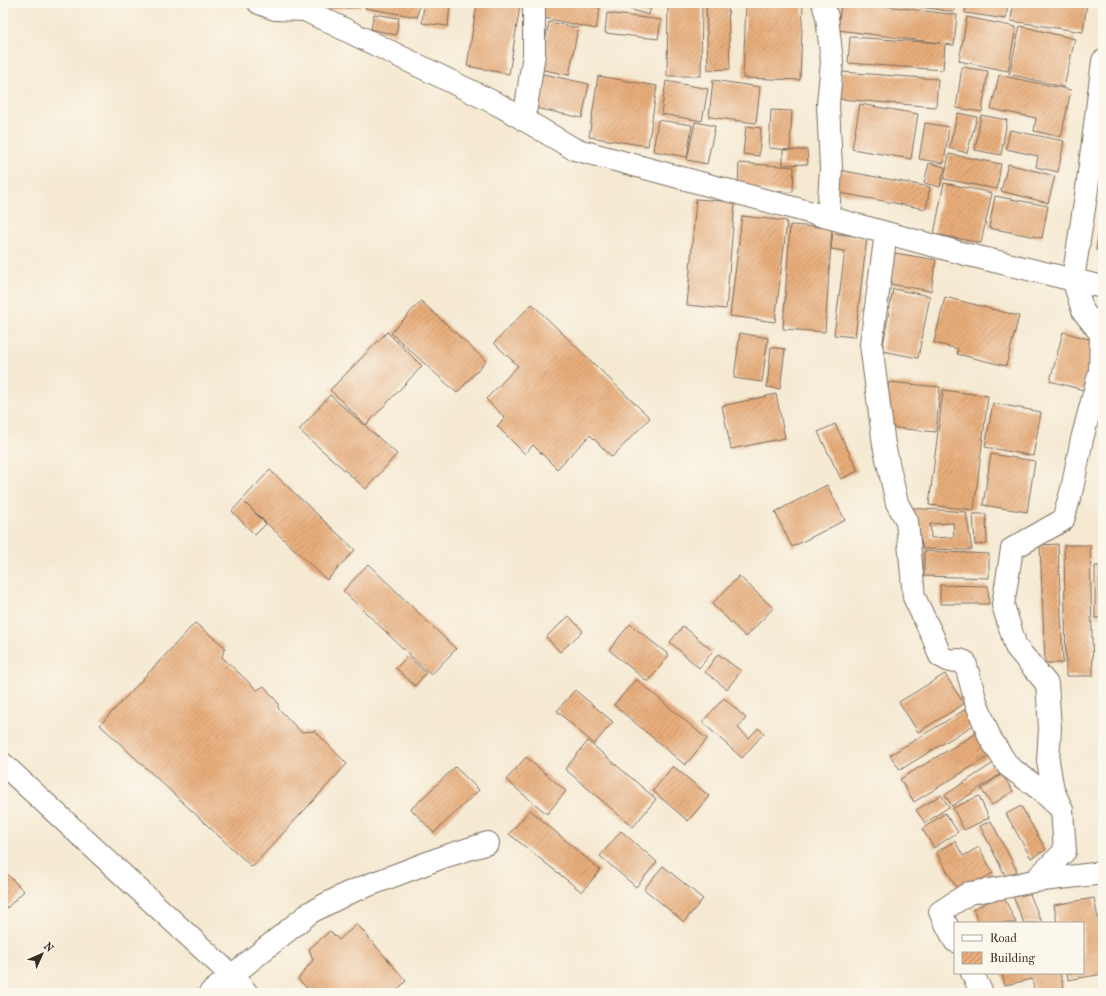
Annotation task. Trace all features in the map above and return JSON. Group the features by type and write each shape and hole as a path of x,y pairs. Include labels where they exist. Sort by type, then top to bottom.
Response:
{"street":[{"path":"259,3 275,9 305,7 501,106 574,149 828,217 1103,287"},
{"path":"524,120 534,54 534,3"},
{"path":"822,3 827,17 832,62 828,104 830,168 828,217"},
{"path":"1034,881 1065,851 1062,810 1052,790 1048,761 1050,728 1047,684 1016,647 1003,605 1012,549 1063,520 1072,489 1082,439 1100,371 1101,334 1083,311 1073,280 1101,96 1103,61"},
{"path":"886,232 871,344 884,445 897,503 907,521 914,597 933,637 940,656 950,661 959,660 965,662 976,702 990,738 1008,766 1042,791 1062,810"},
{"path":"3,764 231,975 247,993"},
{"path":"210,993 310,912 348,893 443,857 488,843"},
{"path":"954,939 940,912 970,892 1001,888 1034,881 1103,873"},
{"path":"972,974 982,993"}],"building":[{"path":"315,3 361,3 361,7 316,10"},
{"path":"366,3 420,3 417,17 365,8"},
{"path":"424,3 450,3 448,26 422,23"},
{"path":"477,3 500,3 520,6 509,74 467,66"},
{"path":"542,3 576,3 600,8 596,29 539,17"},
{"path":"609,3 652,3 649,15"},
{"path":"668,3 702,3 701,76 667,76"},
{"path":"706,3 728,3 730,69 708,70"},
{"path":"746,3 803,3 800,80 743,78"},
{"path":"841,3 862,3 957,15 954,45 945,44 943,70 848,63 850,37 940,43 838,30"},
{"path":"895,3 955,3 954,12"},
{"path":"967,3 1008,3 1006,19 965,13"},
{"path":"1013,3 1087,3 1083,32 1011,21"},
{"path":"607,13 661,20 658,39 605,33"},
{"path":"374,14 399,18 396,35 371,29"},
{"path":"967,17 1016,27 1008,71 959,61"},
{"path":"549,22 578,28 569,75 539,69"},
{"path":"1020,26 1075,39 1064,87 1009,74"},
{"path":"962,67 988,71 982,112 956,108"},
{"path":"842,72 938,79 936,107 840,99"},
{"path":"539,73 589,84 582,118 531,107"},
{"path":"999,75 1071,90 1061,137 1034,131 1036,118 991,109"},
{"path":"598,76 657,86 648,146 589,137"},
{"path":"713,80 760,87 756,123 709,117"},
{"path":"666,81 708,89 702,121 661,114"},
{"path":"860,104 918,114 911,159 852,149"},
{"path":"771,110 792,111 790,150 769,148"},
{"path":"958,113 977,117 967,153 949,148"},
{"path":"981,115 1007,120 1001,155 975,150"},
{"path":"658,120 692,125 687,157 653,151"},
{"path":"695,122 715,126 707,164 687,160"},
{"path":"925,123 949,127 944,163 919,159"},
{"path":"746,126 761,128 759,156 743,154"},
{"path":"1010,130 1064,141 1058,172 1036,167 1038,156 1006,149"},
{"path":"783,150 807,150 808,164 783,165"},
{"path":"1103,150 1103,175 1096,173"},
{"path":"949,154 1001,164 997,189 944,179"},
{"path":"739,163 794,167 793,192 738,188"},
{"path":"929,163 945,167 940,187 924,183"},
{"path":"1008,164 1055,176 1048,203 1001,191"},
{"path":"839,170 930,187 926,209 835,192"},
{"path":"944,183 992,193 981,243 934,234"},
{"path":"995,196 1048,206 1042,238 989,228"},
{"path":"696,199 735,202 726,309 687,305"},
{"path":"1103,210 1103,252 1096,250"},
{"path":"742,216 787,221 775,322 730,316"},
{"path":"790,225 832,228 825,332 783,329"},
{"path":"833,233 867,238 855,337 834,335 845,251 831,249"},
{"path":"895,253 936,260 931,291 890,284"},
{"path":"893,289 930,296 918,358 882,351"},
{"path":"945,297 1019,316 1006,366 957,354 958,349 934,343"},
{"path":"421,301 486,361 457,393 391,333"},
{"path":"532,304 650,418 612,457 590,435 557,469 533,445 525,454 497,426 505,418 486,399 518,366 494,343"},
{"path":"387,332 422,366 366,425 330,390"},
{"path":"1063,332 1100,342 1087,391 1050,381"},
{"path":"740,333 768,338 762,382 734,378"},
{"path":"771,347 785,349 780,389 767,387"},
{"path":"889,382 940,387 936,432 885,427"},
{"path":"943,390 988,396 974,510 929,505"},
{"path":"776,394 785,438 731,449 722,406"},
{"path":"330,395 397,454 366,489 299,430"},
{"path":"993,403 1041,412 1033,456 985,447"},
{"path":"835,424 858,471 841,479 818,432"},
{"path":"991,454 1035,461 1027,512 983,505"},
{"path":"270,470 355,550 327,580 245,503 266,524 255,535 232,511"},
{"path":"827,485 845,520 792,547 775,512"},
{"path":"912,508 966,512 972,550 923,549","holes":["953,523 954,537 931,538 930,524"]},
{"path":"973,514 986,514 987,544 975,545"},
{"path":"1058,544 1063,663 1045,663 1040,545"},
{"path":"1064,545 1090,545 1093,676 1066,676"},
{"path":"924,551 989,554 989,578 924,576"},
{"path":"368,564 456,649 431,675 343,591"},
{"path":"1095,566 1103,566 1103,618 1095,618"},
{"path":"739,576 773,608 746,637 712,604"},
{"path":"940,585 988,586 989,604 940,604"},
{"path":"569,616 583,631 560,652 546,637"},
{"path":"195,623 225,647 222,657 257,690 264,686 278,703 278,708 301,732 315,731 347,764 252,867 100,725"},
{"path":"630,624 669,655 648,682 609,650"},
{"path":"683,626 713,651 699,668 670,642"},
{"path":"718,654 741,671 727,689 705,672"},
{"path":"408,656 426,673 415,686 396,668"},
{"path":"945,674 964,704 918,732 899,702"},
{"path":"636,679 707,739 685,765 614,705"},
{"path":"575,690 613,722 594,744 557,711"},
{"path":"724,698 746,718 738,728 749,738 758,728 764,733 742,758 702,722"},
{"path":"966,709 975,724 900,770 890,755"},
{"path":"980,731 994,753 914,802 900,779"},
{"path":"588,741 656,799 633,827 565,769"},
{"path":"526,757 566,791 547,814 506,780"},
{"path":"995,762 1002,773 952,806 945,795"},
{"path":"673,766 709,796 688,821 653,791"},
{"path":"455,767 479,790 434,833 411,809"},
{"path":"1002,774 1013,791 992,805 981,789"},
{"path":"941,795 949,807 925,823 916,810"},
{"path":"979,796 989,818 964,830 953,808"},
{"path":"1021,806 1046,850 1031,858 1006,814"},
{"path":"530,810 600,870 582,892 509,834"},
{"path":"945,813 958,832 934,848 922,829"},
{"path":"991,821 1017,871 1006,877 980,826"},
{"path":"621,831 657,862 636,887 600,856"},
{"path":"955,841 963,856 979,847 993,873 959,892 936,852"},
{"path":"663,866 703,899 684,922 644,889"},
{"path":"3,870 24,891 7,908 3,903"},
{"path":"1027,887 1042,922 1024,922 1012,894"},
{"path":"1003,895 1016,922 979,922 973,909"},
{"path":"1094,898 1103,944 1103,974 1068,980 1067,974 1084,974 1084,922 1057,922 1054,905"},
{"path":"357,924 406,981 394,993 312,993 298,979 313,960 309,949 330,931 339,940"},
{"path":"1002,974 1060,974 1065,993 1035,993 1032,979 1005,985"}]}
